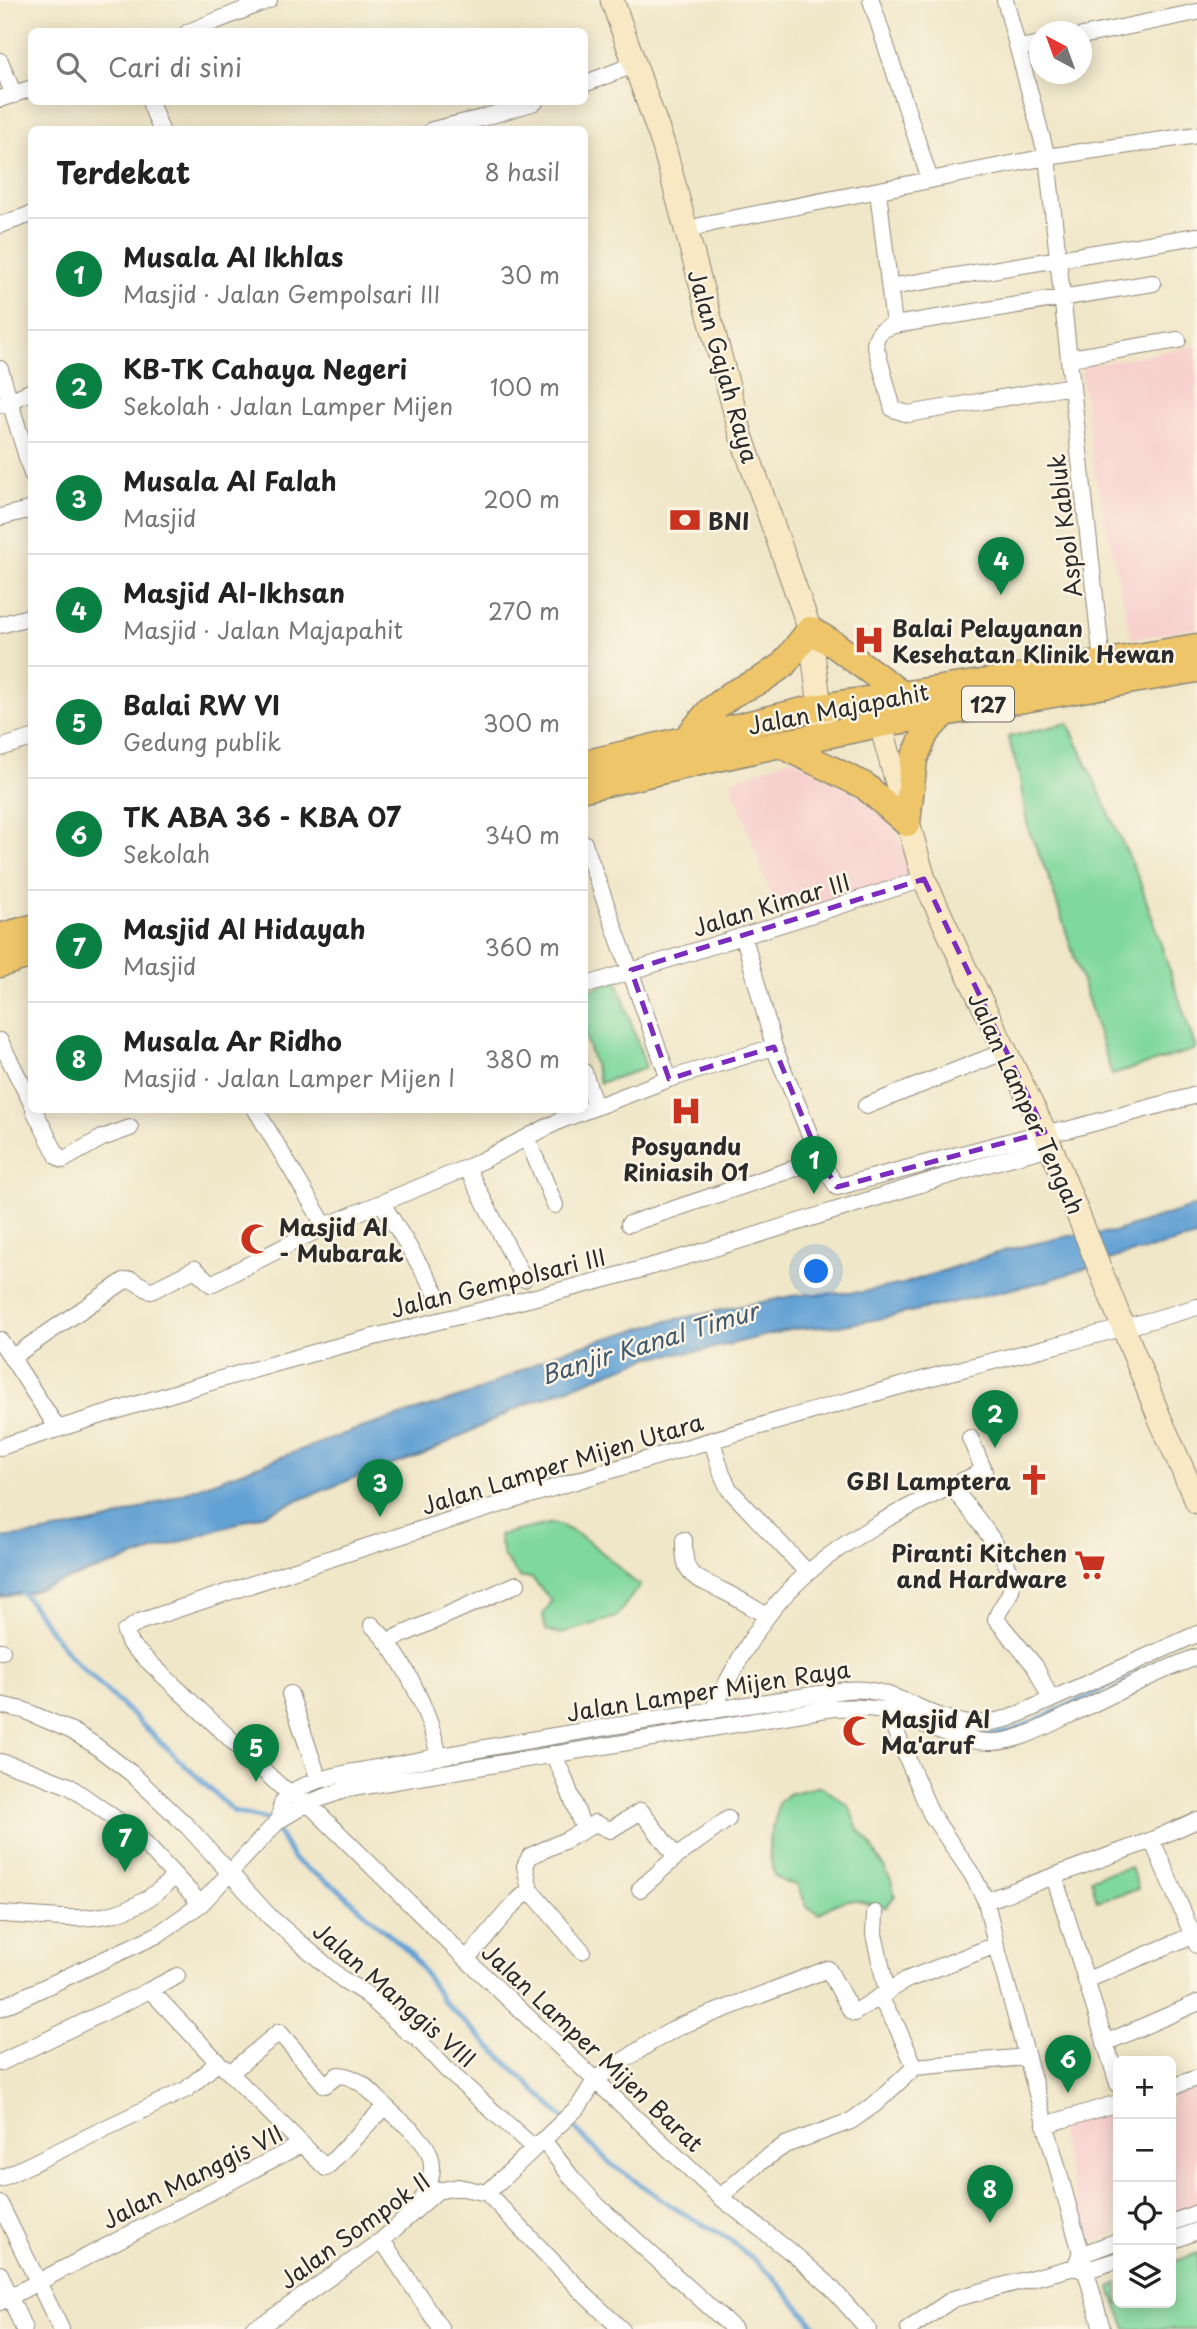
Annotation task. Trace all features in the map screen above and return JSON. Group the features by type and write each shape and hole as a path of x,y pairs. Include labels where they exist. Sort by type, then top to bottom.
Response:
{"main road":[{"name":"Jalan Gajah Raya","path":"612,0 664,148 742,438 810,630 820,707 827,734"},
{"path":"687,738 710,711 725,699 783,665 810,630 835,645 901,694"},
{"name":"Jalan Majapahit","path":"588,787 827,734 877,711 901,694 1008,679 1197,646"},
{"name":"Jalan Majapahit","path":"588,763 820,707 877,711 946,711 1197,669"},
{"name":"Jalan Lamper Tengah","path":"877,711 924,879 1048,1140 1120,1319 1191,1471 1197,1502"},
{"path":"907,822 914,759 926,732 946,711"},
{"path":"780,744 865,786 907,822"},
{"path":"0,964 24,940"}],"street":[{"path":"871,0 930,180"},
{"name":"Aspol Kabluk","path":"1005,0 1047,157 1102,662"},
{"path":"198,28 260,2"},
{"path":"1092,34 1197,12"},
{"path":"1019,48 1029,46"},
{"path":"0,61 7,97 28,89"},
{"path":"588,82 636,64"},
{"path":"151,105 159,126"},
{"path":"449,126 525,105"},
{"path":"686,230 1047,157 1197,135"},
{"path":"878,191 894,325"},
{"path":"0,225 28,215"},
{"path":"890,288 1197,236"},
{"path":"1072,386 908,414 900,412 893,409 875,344 876,336 882,329 894,325 1153,283"},
{"path":"1070,358 1178,340"},
{"path":"0,369 6,403 28,453"},
{"path":"6,403 28,393"},
{"path":"0,517 28,510"},
{"path":"0,625 28,617"},
{"path":"0,748 28,739"},
{"path":"588,854 669,1079"},
{"name":"Jalan Kimar III","path":"588,985 924,879"},
{"path":"744,937 774,1047 820,1160 834,1184 839,1187 1048,1140 1067,1130 1197,1095"},
{"path":"0,1041 28,1096"},
{"path":"588,1110 669,1079 774,1047"},
{"path":"866,1106 1006,1051"},
{"path":"588,1085 595,1107"},
{"path":"36,1113 62,1160 102,1138 130,1128"},
{"path":"258,1113 325,1226"},
{"path":"11,1358 124,1281 132,1280 151,1291 195,1269 211,1284 325,1226 469,1167 579,1113"},
{"path":"527,1138 555,1205"},
{"name":"Jalan Gempolsari III","path":"0,1447 360,1340 536,1298 658,1265 980,1166 1048,1140"},
{"path":"629,1224 820,1160"},
{"path":"469,1167 523,1279"},
{"path":"382,1203 436,1292"},
{"name":"Jalan Lamper Mijen Utara","path":"292,1792 280,1786 130,1644 125,1635 127,1629 139,1622 284,1573 712,1441 964,1368 1120,1319 1197,1307"},
{"path":"0,1340 58,1429"},
{"path":"712,1711 732,1672 767,1616 808,1573 902,1510 984,1471 971,1438"},
{"path":"712,1441 729,1489 808,1573"},
{"path":"951,1486 984,1527 1010,1569 1013,1584 996,1619 1035,1666 1051,1700"},
{"path":"684,1540 689,1571 699,1582 722,1590 767,1616"},
{"path":"388,1641 517,1584"},
{"path":"372,1625 388,1641 406,1674 434,1733 439,1757"},
{"path":"1036,1719 1051,1700 1197,1634"},
{"path":"1036,1719 1197,1657"},
{"path":"290,1694 318,1780"},
{"name":"Jalan Lamper Mijen Raya","path":"292,1792 318,1780 712,1711 784,1709 861,1698 889,1703 943,1733 968,1740 992,1742 1013,1739 1036,1719"},
{"path":"889,1703 931,1814 973,1876 986,1901 1080,2264 1102,2329"},
{"name":"Jalan Manggis VIII","path":"0,1705 23,1710 63,1727 103,1751 131,1773 188,1827 270,1917 342,1979 366,1994 402,2028 418,2038 447,2070 544,2139 572,2178 598,2206 734,2329"},
{"path":"0,2008 157,1935 201,1904 279,1820 308,1803 347,1789 553,1754 784,1709"},
{"path":"553,1754 564,1775 583,1830"},
{"path":"0,1762 69,1786 133,1831 201,1904"},
{"path":"279,1820 281,1805 292,1792"},
{"name":"Jalan Lamper Mijen Barat","path":"292,1792 308,1803 467,1959 720,2197 828,2284 868,2329"},
{"path":"582,1951 530,1890 525,1866 530,1856 595,1824 607,1831 641,1811 677,1857"},
{"path":"640,1889 728,1819"},
{"path":"986,1901 1152,1840 1197,1820"},
{"path":"1087,1980 1195,1940 1152,1840"},
{"path":"0,1914 74,1920 97,1919 122,1913 141,1904 160,1891 174,1876"},
{"path":"1054,1876 1113,2068"},
{"path":"467,1959 495,1927 501,1916 530,1890"},
{"path":"875,1913 874,1934 883,1995 915,2067"},
{"path":"621,2329 586,2297 487,2193 579,2106 596,2079 680,2026 825,1970 831,1971 854,2013 906,1980 996,1945"},
{"path":"0,2063 177,1976"},
{"path":"150,1990 220,2067 302,2144"},
{"path":"1105,2043 1197,2003"},
{"path":"0,2179 187,2089 279,2032 325,2085 338,2075 348,2076 362,2083 421,2141 434,2160 432,2175 419,2205"},
{"path":"720,2197 759,2163 785,2145 838,2127 867,2110 915,2067 1027,2057"},
{"path":"1176,2085 1197,2078"},
{"path":"1045,2125 1113,2105"},
{"name":"Jalan Manggis VII","path":"5,2299 302,2144 324,2167 329,2166 384,2106"},
{"name":"Jalan Sompok II","path":"252,2329 268,2321 382,2241 437,2190 458,2187 487,2193"},
{"path":"0,2204 61,2329"},
{"path":"1176,2221 1197,2213"},
{"path":"1176,2239 1197,2231"},
{"path":"382,2241 441,2329"},
{"path":"1080,2264 1113,2245"},
{"path":"909,2329 953,2299 1080,2264 1113,2261"},
{"path":"0,2274 5,2299 24,2329"}],"highlighted area":[{"path":"924,879 1045,1132 837,1187 820,1160 774,1047 669,1079 631,970"}],"shaded area":[{"path":"1197,345 1197,628 1132,639 1094,472 1081,367"},
{"path":"792,758 881,808 910,857 917,878 778,915 731,781"},
{"path":"1197,2083 1197,2205 1176,2213 1176,2119 1176,2090"},
{"path":"1113,2110 1113,2235 1088,2244 1057,2127"}],"green space":[{"path":"1068,723 1139,879 1196,1049 1112,1075 1048,875 1028,829 1019,774 1008,737"},
{"path":"617,980 646,1068 600,1083 588,1045 588,991"},
{"path":"553,1523 586,1540 640,1585 616,1617 561,1634 546,1630 543,1615 552,1601 532,1578 520,1578 503,1556 499,1535"},
{"path":"821,1786 849,1806 857,1827 870,1843 891,1880 895,1896 886,1907 852,1900 838,1903 819,1914 807,1906 797,1885 784,1882 774,1875 769,1841 778,1803 788,1794"},
{"path":"1131,1867 1138,1889 1097,1901 1091,1878"},
{"path":"1197,2253 1197,2329 1126,2329 1118,2308 1176,2308 1176,2261"}],"water":[{"name":"Banjir Kanal Timur","path":"1197,1205 1197,1237 1121,1256 1047,1281 884,1318 838,1326 793,1329 701,1351 650,1357 524,1405 422,1455 354,1478 262,1515 30,1592 0,1597 0,1538 39,1534 110,1520 352,1431 476,1392 559,1352 667,1321 797,1295 862,1292 903,1284 1006,1250 1069,1236 1113,1232"}],"waterway":[{"path":"19,1588 71,1657 234,1812 271,1821 295,1861 337,1888 413,1956 443,2001 611,2164 676,2209 729,2239 772,2276 818,2329"},
{"path":"985,1735 1013,1731 1197,1646"},
{"path":"830,1701 845,1698 886,1703"},
{"path":"443,1764 641,1732"},
{"path":"306,1796 320,1788 344,1782"}],"place":[{"name":"BNI","path":"685,520"},
{"name":"Masjid Al-Ikhsan","path":"1001,595"},
{"name":"Balai Pelayanan Kesehatan Klinik Hewan","path":"869,640"},
{"name":"Posyandu Riniasih 01","path":"686,1111"},
{"name":"Musala Al Ikhlas","path":"814,1194"},
{"name":"Masjid Al - Mubarak","path":"256,1239"},
{"name":"KB-TK Cahaya Negeri","path":"995,1448"},
{"name":"GBI Lamptera","path":"1034,1480"},
{"name":"Musala Al Falah","path":"380,1517"},
{"name":"Piranti Kitchen and Hardware","path":"1090,1565"},
{"name":"Masjid Al Ma'aruf","path":"858,1731"},
{"name":"Balai RW VI","path":"256,1782"},
{"name":"Masjid Al Hidayah","path":"125,1872"},
{"name":"TK ABA 36 - KBA 07","path":"1068,2093"},
{"name":"Musala Ar Ridho","path":"990,2223"}]}
